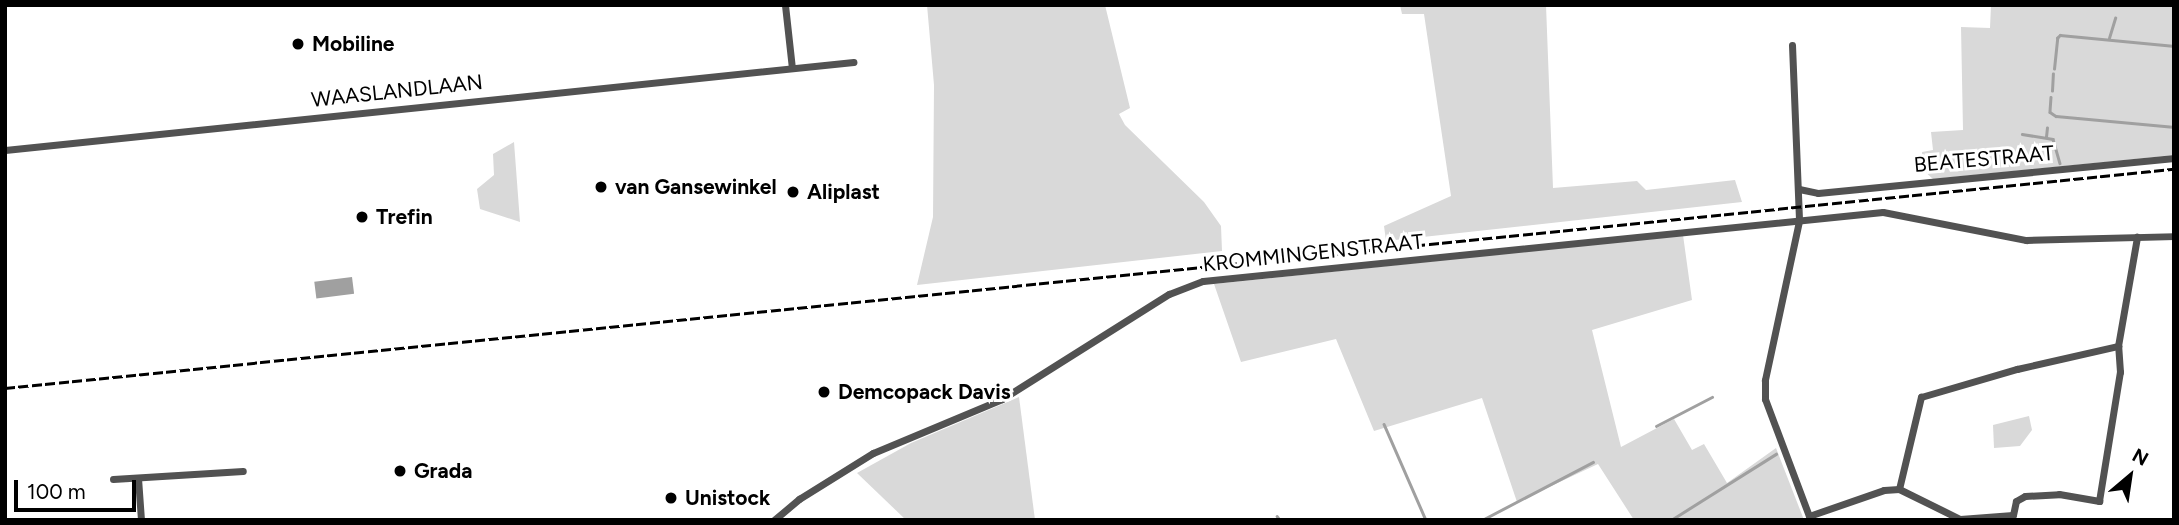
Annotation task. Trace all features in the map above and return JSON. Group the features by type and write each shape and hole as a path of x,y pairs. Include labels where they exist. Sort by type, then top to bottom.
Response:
{"street":[{"path":"785,5 792,68"},
{"path":"1792,46 1799,221 1765,380 1765,399 1809,518 1884,490 1899,489 1960,519 2013,515 2016,501 2025,496 2059,494 2099,501 2120,372 2118,346 2137,237"},
{"name":"WAASLANDLAAN","path":"5,150 853,62"},
{"name":"BEATESTRAAT","path":"1799,189 1818,193 2174,159"},
{"name":"KROMMINGENSTRAAT","path":"774,520 799,499 873,453 1002,399 1169,294 1203,281 1883,212 2026,240 2174,236"},
{"path":"1899,489 1921,397 2017,369 2118,346"},
{"path":"113,479 243,471"},
{"path":"138,478 141,520"}],"shaded area":[{"path":"927,5 1105,5 1130,108 1119,114 1125,125 1204,202 1221,226 1222,251 917,285 933,217 934,85"},
{"path":"1400,5 1546,5 1553,188 1637,181 1646,190 1735,180 1742,202 1386,241 1384,226 1451,196 1424,14 1402,14"},
{"path":"1991,5 2174,5 2174,155 1933,179 1923,170 1922,152 1933,150 1931,132 1963,130 1961,27 1990,28"},
{"path":"514,142 520,222 480,209 477,189 494,175 493,154"},
{"path":"1683,235 1692,300 1592,330 1621,447 1674,419 1692,450 1704,444 1727,483 1776,448 1804,520 1634,520 1598,464 1517,502 1482,398 1374,431 1336,339 1241,362 1214,284"},
{"path":"352,277 354,294 316,299 314,282"},
{"path":"1019,397 1035,520 906,520 857,473 911,443"},
{"path":"2029,416 2032,430 2020,446 1994,448 1993,425"}],"waterway":[{"path":"2109,38 2115,18"},
{"path":"2054,69 2057,38 2060,35 2174,46"},
{"path":"2052,91 2053,74"},
{"path":"2051,97 2050,112 2056,116 2174,127"},
{"path":"2046,137 2047,128"},
{"path":"2022,134 2053,139 2060,163"},
{"path":"1656,426 1712,397"},
{"path":"1384,424 1426,520"},
{"path":"1671,520 1776,454"},
{"path":"1482,520 1593,462"},
{"path":"1277,516 1280,520"}],"railway":[{"path":"5,388 2174,169"}],"place":[{"name":"Mobiline","path":"298,44"},
{"name":"van Gansewinkel","path":"601,187"},
{"name":"Aliplast","path":"793,192"},
{"name":"Trefin","path":"362,217"},
{"name":"Demcopack Davis","path":"824,392"},
{"name":"Grada","path":"400,471"},
{"name":"Unistock","path":"671,498"}]}
